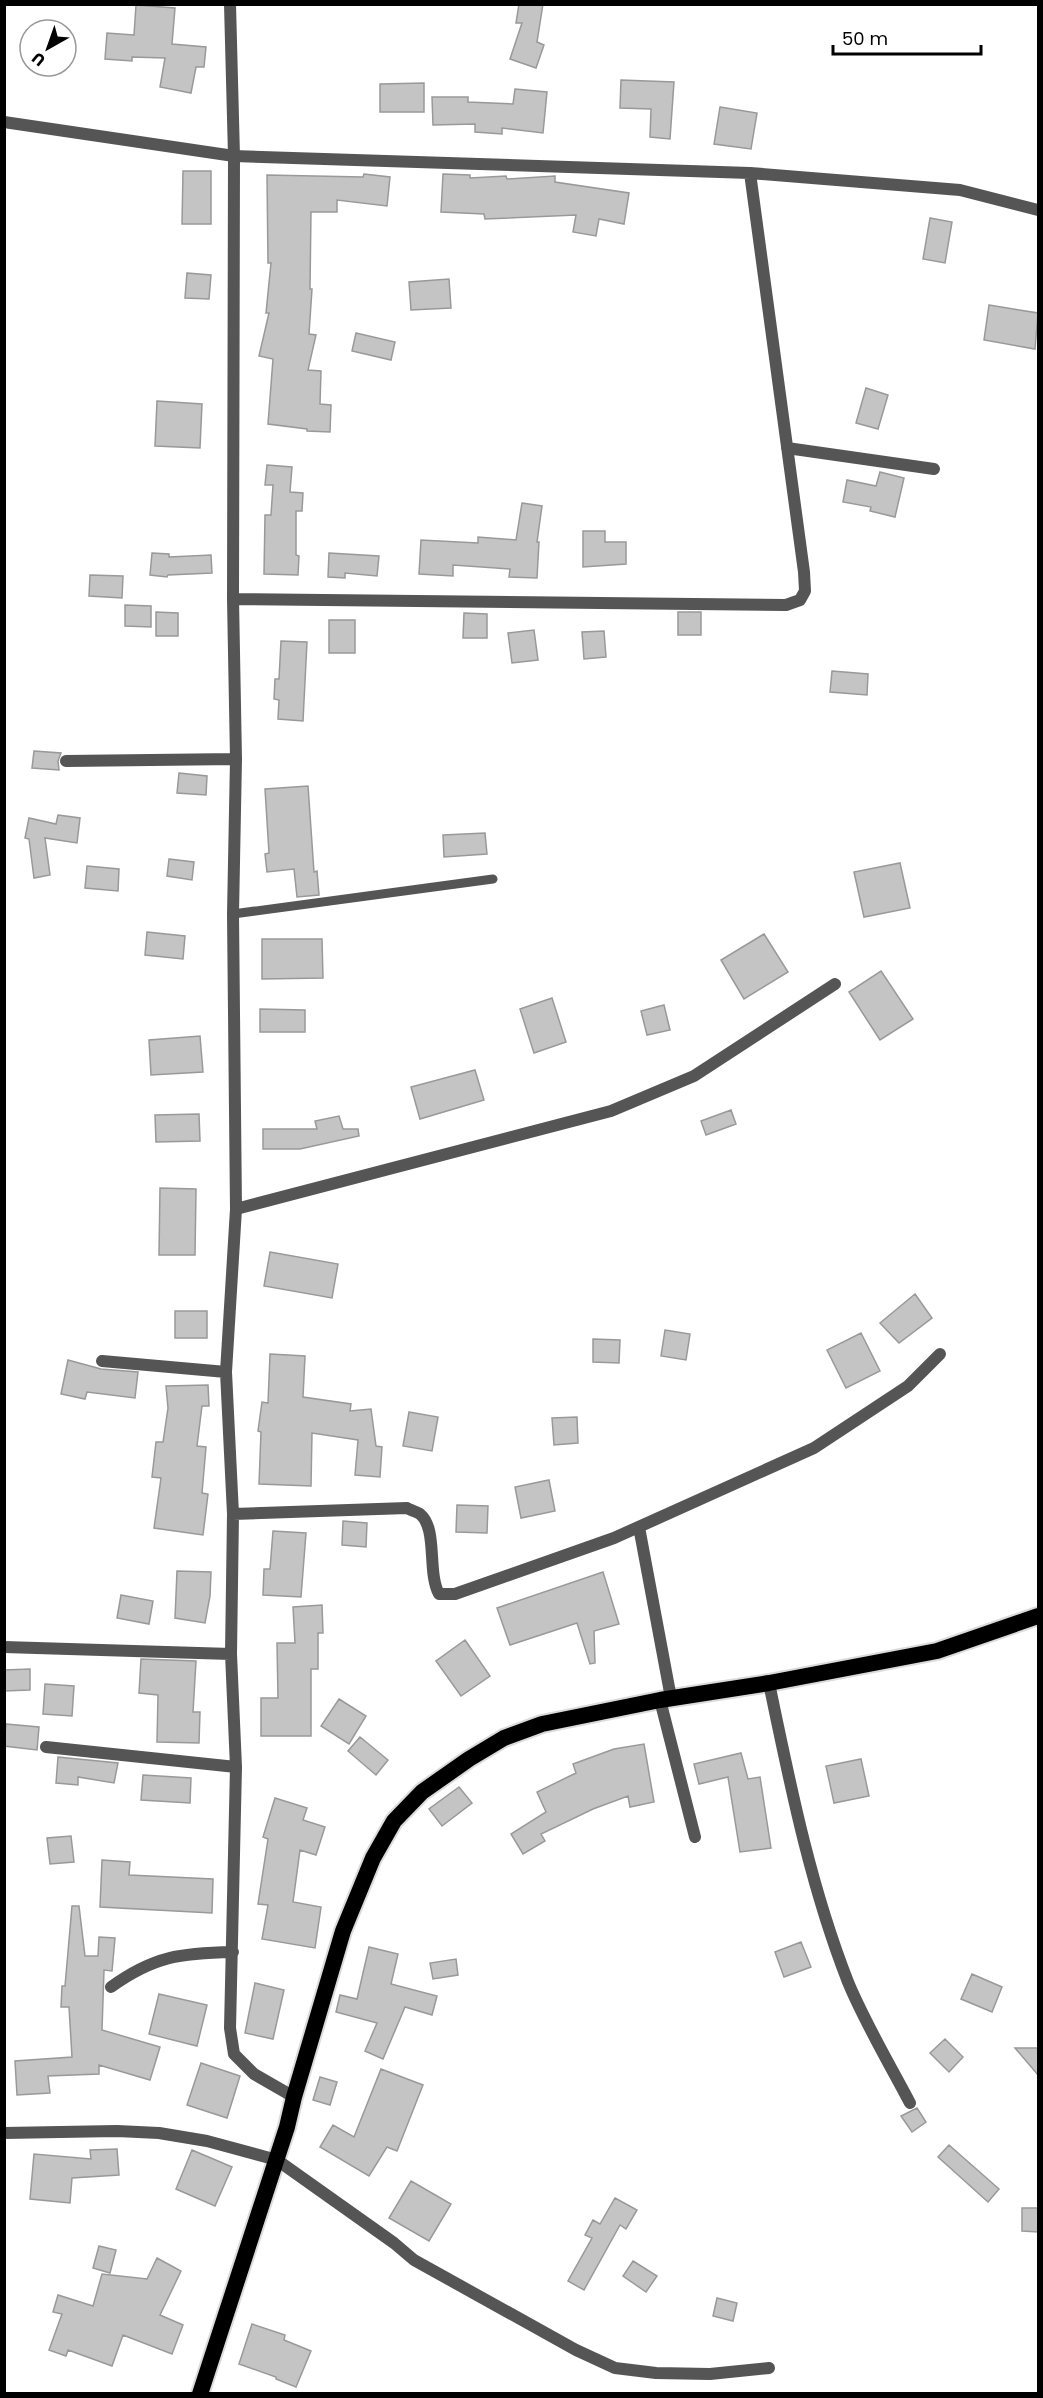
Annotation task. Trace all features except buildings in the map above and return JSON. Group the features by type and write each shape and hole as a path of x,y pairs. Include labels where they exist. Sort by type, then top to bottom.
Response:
{"highway":[{"path":"200,2394 277,2160 343,1931 373,1858 394,1821 422,1792 504,1738 542,1724 665,1699 769,1683 937,1651 1038,1616"}],"street":[{"path":"230,4 234,156 233,599 236,759 233,914 236,1209 226,1372 233,1514 231,1654 236,1767 231,2028 234,2054 254,2074 294,2097"},
{"path":"4,122 234,156 750,173 960,190 1038,210"},
{"path":"233,599 786,604 800,600 805,591 804,572 750,173"},
{"path":"787,448 934,469"},
{"path":"66,761 236,759"},
{"path":"236,1209 611,1111 694,1076 835,984"},
{"path":"233,1514 407,1508 421,1514 429,1528 433,1583 439,1594 455,1594 614,1538 814,1448 908,1386 940,1354"},
{"path":"102,1361 226,1372"},
{"path":"639,1527 665,1699 695,1837"},
{"path":"4,1647 231,1654"},
{"path":"769,1683 796,1816 816,1892 849,1984 910,2103"},
{"path":"46,1747 236,1767"},
{"path":"111,1987 129,1973 157,1960 187,1953 232,1952"},
{"path":"4,2133 117,2131 159,2133 207,2141 277,2160 414,2260 576,2350 615,2368 656,2373 710,2374 769,2368"}],"lane":[{"path":"233,914 493,879"}]}
